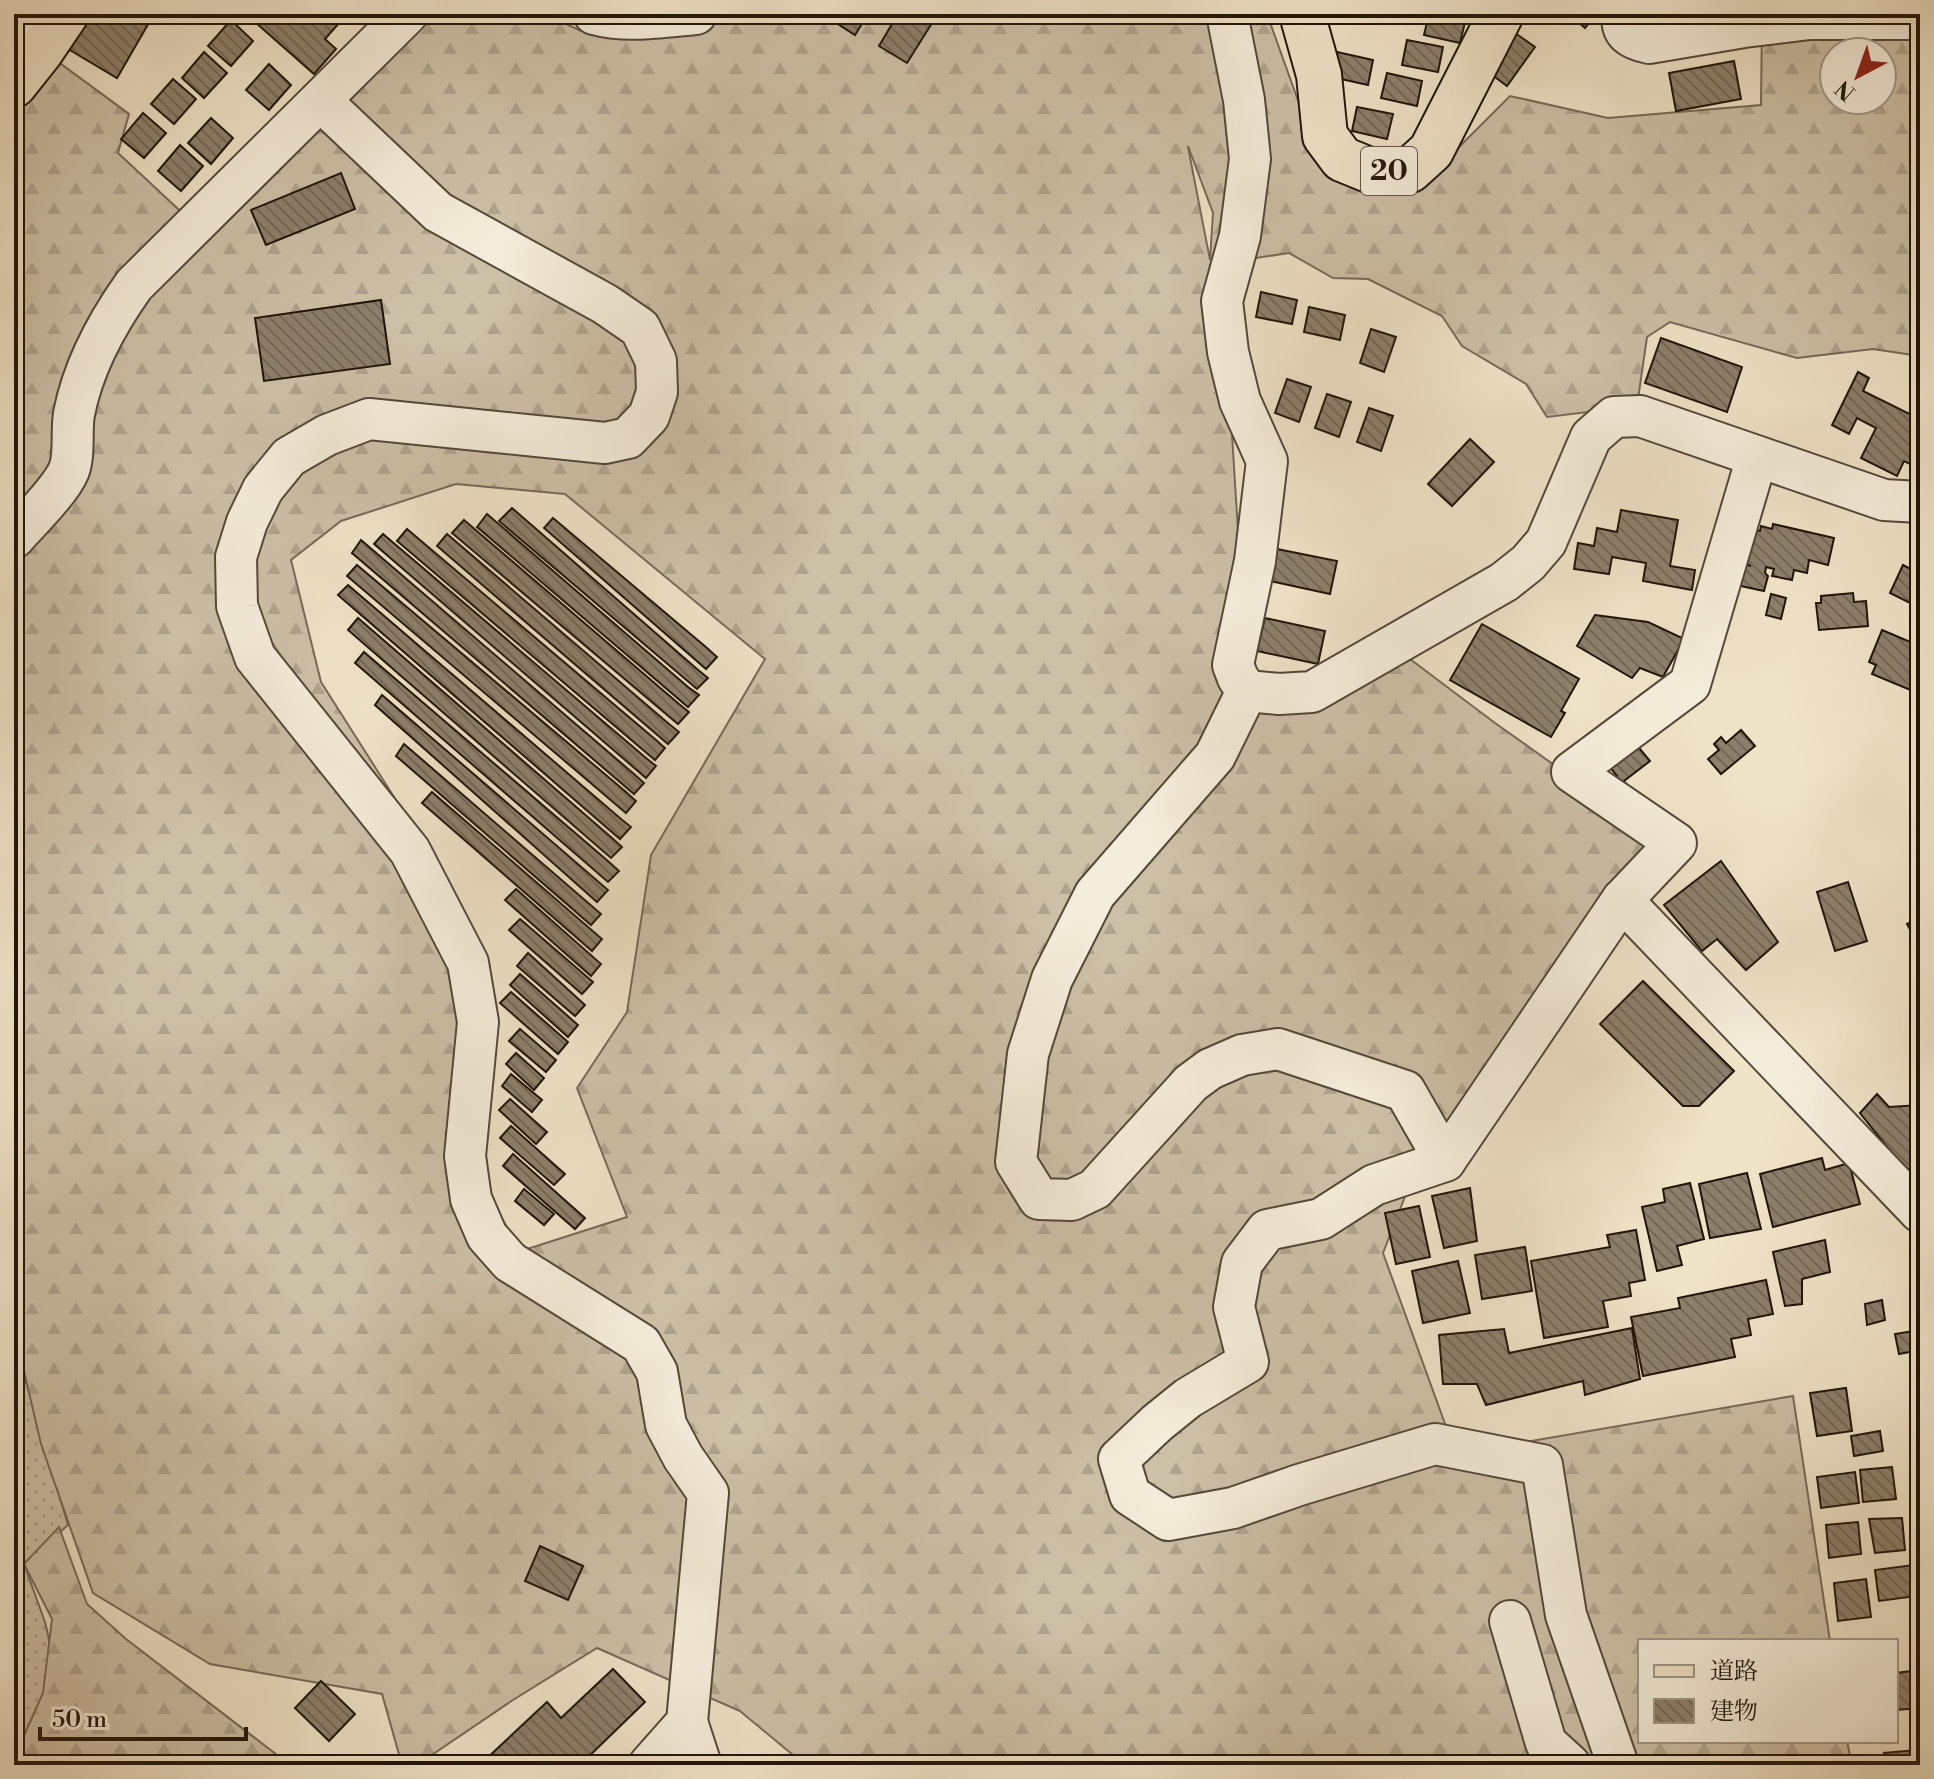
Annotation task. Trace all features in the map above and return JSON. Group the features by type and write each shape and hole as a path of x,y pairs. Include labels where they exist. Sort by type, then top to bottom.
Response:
{"main road":[{"path":"14,85 66,14"},
{"name":"20","path":"1302,14 1319,75 1325,136 1342,159 1374,172 1410,170 1431,151 1501,14"}],"street":[{"path":"14,24 26,14"},
{"path":"14,538 69,470 80,388 108,321 134,285 407,14"},
{"path":"594,14 608,18 696,14"},
{"path":"1227,14 1244,100 1250,159 1240,236 1222,301 1228,352 1240,401 1267,461 1255,561 1233,665 1247,691 1279,694 1312,692 1504,582 1528,563 1546,542 1591,437 1614,417 1640,416 1884,500 1920,502"},
{"path":"1624,14 1622,22 1626,32 1636,40 1649,43 1810,19 1920,19"},
{"path":"321,101 438,212 605,304 640,328 656,361 657,392 649,416 628,438 605,443 369,419 327,435 289,457 263,489 247,522 236,557 236,581 237,606 255,657 410,851 468,963 478,1022 465,1156 471,1199 487,1236 510,1262 641,1344 657,1372 666,1425 708,1493 687,1722 701,1765"},
{"path":"1618,1765 1566,1615 1542,1465 1435,1444 1233,1508 1168,1520 1130,1495 1119,1459 1188,1398 1248,1362 1234,1307 1242,1263 1267,1230 1321,1219 1374,1185 1445,1161 1622,900 1676,843 1572,772 1690,684 1757,457"},
{"path":"1247,691 1215,756 1095,894 1052,979 1028,1054 1016,1162 1039,1199 1072,1200 1095,1189 1191,1083 1210,1069 1242,1055 1278,1049 1405,1091 1445,1161"},
{"path":"1622,900 1920,1212"},
{"path":"1510,1621 1546,1743 1570,1765"},
{"path":"649,1765 687,1722"}],"green space":[{"path":"428,14 545,14 581,31 695,14 1267,14 1309,131 1385,172 1449,157 1510,96 1608,118 1761,105 1762,19 1920,35 1920,356 1873,349 1797,358 1670,322 1647,337 1637,406 1547,417 1526,384 1462,346 1442,316 1368,279 1333,278 1289,253 1210,265 1227,354 1244,628 1221,710 1410,659 1657,838 1415,1171 1383,1253 1456,1454 1793,1396 1830,1639 1638,1639 1638,1743 1847,1743 1852,1765 805,1765 740,1711 597,1648 417,1765 402,1765 382,1694 210,1664 93,1593 41,1444 14,1328 14,100 46,53 129,114 118,153 206,235 327,106","holes":["1188,146 1213,213 1210,260","456,484 565,494 765,659 651,855 627,1012 577,1088 627,1217 521,1251 465,1156 455,982 434,860 321,682 291,560 341,521"]},
{"path":"14,1341 68,1525 24,1564 45,1622 55,1666 17,1765 14,1765"},
{"path":"59,1527 87,1604 126,1639 290,1765 14,1765 14,1758 43,1693 52,1619 24,1564"}],"building":[{"path":"88,14 154,14 117,78 68,49"},
{"path":"246,14 347,14 325,39 336,49 314,74"},
{"path":"829,14 868,14 855,35 827,17"},
{"path":"898,14 918,14 932,23 907,63 879,46"},
{"path":"1429,14 1466,18 1460,43 1424,35"},
{"path":"1569,14 1596,14 1585,28"},
{"path":"231,20 253,41 231,66 208,46"},
{"path":"1511,30 1535,47 1507,86 1483,68"},
{"path":"1407,40 1443,47 1438,72 1402,65"},
{"path":"204,52 227,73 204,98 182,78"},
{"path":"1337,52 1373,60 1368,85 1332,77"},
{"path":"1734,61 1741,99 1676,111 1669,73"},
{"path":"269,64 291,85 269,110 246,90"},
{"path":"1387,73 1422,81 1417,106 1381,98"},
{"path":"173,79 196,99 174,124 151,104"},
{"path":"1357,107 1393,114 1387,139 1352,131"},
{"path":"143,113 166,133 144,158 121,139"},
{"path":"211,118 233,138 211,164 188,143"},
{"path":"180,145 203,166 181,191 158,171"},
{"path":"341,173 355,209 266,245 251,210"},
{"path":"1261,292 1297,300 1292,324 1256,317"},
{"path":"381,300 390,364 264,381 255,318"},
{"path":"1309,307 1345,315 1340,340 1304,332"},
{"path":"1371,329 1396,337 1384,372 1360,363"},
{"path":"1661,338 1742,367 1727,412 1645,383"},
{"path":"1858,372 1869,378 1863,391 1920,419 1920,469 1904,461 1897,476 1861,458 1876,428 1857,418 1849,434 1832,425"},
{"path":"1287,379 1311,387 1299,422 1275,413"},
{"path":"1327,394 1351,402 1339,437 1315,428"},
{"path":"1369,408 1393,416 1381,451 1357,442"},
{"path":"1470,439 1494,462 1452,506 1428,484"},
{"path":"512,508 708,678 697,689 499,521"},
{"path":"1621,510 1678,520 1670,566 1695,570 1692,590 1643,581 1646,563 1612,557 1609,574 1574,569 1578,543 1594,546 1597,528 1617,532"},
{"path":"487,514 699,695 688,707 477,527"},
{"path":"553,518 717,657 706,669 544,528"},
{"path":"464,520 689,712 678,724 452,533"},
{"path":"1773,524 1834,538 1828,565 1809,560 1807,573 1794,570 1792,580 1772,576 1774,569 1766,567 1768,576 1764,591 1736,585 1741,563 1751,566 1741,562 1748,528 1760,531 1761,526 1772,529"},
{"path":"407,529 665,748 655,760 397,541"},
{"path":"383,534 656,766 646,778 374,544"},
{"path":"447,534 679,732 668,744 437,546"},
{"path":"361,540 644,783 634,794 352,553"},
{"path":"1277,549 1337,561 1330,594 1270,581"},
{"path":"357,565 636,801 626,813 347,576"},
{"path":"1903,565 1920,574 1920,608 1890,593"},
{"path":"348,585 631,827 620,839 338,595"},
{"path":"1853,593 1854,602 1866,601 1868,626 1819,630 1816,603 1821,603 1821,596"},
{"path":"1771,594 1786,598 1781,619 1766,615"},
{"path":"1595,615 1648,622 1684,639 1663,677 1640,668 1632,678 1577,646"},
{"path":"358,618 622,847 611,858 348,630"},
{"path":"1265,618 1325,631 1318,664 1257,651"},
{"path":"1482,624 1579,679 1551,737 1450,680"},
{"path":"1882,630 1920,646 1920,694 1872,674 1876,665 1869,662"},
{"path":"364,652 619,871 608,882 355,663"},
{"path":"382,695 608,890 597,902 375,705"},
{"path":"1741,730 1755,746 1721,774 1708,759 1719,750 1714,744 1721,737 1726,743"},
{"path":"1635,743 1650,761 1624,781 1628,786 1609,783 1617,776 1608,765"},
{"path":"404,744 601,914 591,925 396,756"},
{"path":"432,792 602,939 592,951 422,803"},
{"path":"1721,861 1778,942 1746,970 1717,939 1702,951 1664,905"},
{"path":"1848,882 1867,941 1835,951 1817,892"},
{"path":"516,889 601,964 591,976 505,900"},
{"path":"1920,917 1920,948 1907,924"},
{"path":"520,919 593,982 582,994 509,930"},
{"path":"528,953 585,1005 575,1016 517,966"},
{"path":"520,974 578,1025 568,1037 510,985"},
{"path":"1643,981 1734,1071 1699,1106 1683,1106 1600,1024"},
{"path":"511,992 568,1042 558,1054 500,1003"},
{"path":"520,1029 556,1060 546,1072 509,1041"},
{"path":"516,1053 544,1078 534,1090 506,1064"},
{"path":"511,1074 542,1100 532,1112 502,1086"},
{"path":"1877,1094 1889,1107 1920,1105 1920,1188 1860,1113"},
{"path":"510,1099 547,1132 536,1144 499,1110"},
{"path":"511,1126 565,1174 554,1185 500,1138"},
{"path":"513,1154 585,1218 575,1229 503,1166"},
{"path":"1822,1158 1825,1170 1849,1163 1860,1204 1773,1227 1760,1174"},
{"path":"1747,1173 1761,1229 1710,1238 1699,1184"},
{"path":"1690,1183 1704,1239 1677,1246 1682,1265 1657,1271 1642,1207 1665,1202 1663,1189"},
{"path":"1470,1188 1477,1241 1444,1248 1432,1196"},
{"path":"524,1189 554,1214 544,1225 515,1201"},
{"path":"1419,1206 1430,1257 1396,1264 1385,1213"},
{"path":"1636,1230 1645,1280 1629,1283 1631,1296 1603,1301 1608,1327 1544,1338 1531,1261 1610,1247 1607,1235"},
{"path":"1825,1240 1830,1272 1802,1279 1802,1304 1785,1306 1773,1252"},
{"path":"1525,1247 1532,1291 1482,1299 1475,1255"},
{"path":"1458,1261 1470,1313 1423,1323 1412,1271"},
{"path":"1766,1280 1773,1314 1748,1319 1751,1335 1731,1339 1735,1357 1643,1376 1631,1317 1680,1308 1678,1298"},
{"path":"1882,1300 1885,1320 1867,1325 1865,1304"},
{"path":"1632,1328 1640,1379 1585,1395 1583,1381 1486,1405 1477,1384 1443,1384 1439,1335 1504,1329 1509,1353"},
{"path":"1920,1330 1920,1350 1899,1354 1895,1334"},
{"path":"1846,1388 1852,1431 1817,1436 1810,1393"},
{"path":"1880,1431 1883,1451 1854,1456 1851,1436"},
{"path":"1892,1467 1896,1499 1863,1502 1860,1470"},
{"path":"1855,1472 1859,1503 1821,1508 1817,1477"},
{"path":"1902,1518 1905,1550 1875,1553 1869,1519"},
{"path":"1858,1522 1861,1554 1829,1558 1826,1525"},
{"path":"540,1546 583,1566 568,1600 525,1581"},
{"path":"1913,1565 1917,1596 1879,1601 1875,1570"},
{"path":"1866,1579 1871,1617 1838,1621 1834,1583"},
{"path":"613,1669 645,1702 580,1765 490,1765 485,1760 547,1702 561,1718"},
{"path":"1920,1670 1920,1708 1898,1710 1898,1673"},
{"path":"321,1681 355,1714 329,1741 295,1708"},
{"path":"1917,1750 1919,1765 1885,1765 1884,1753"}]}
